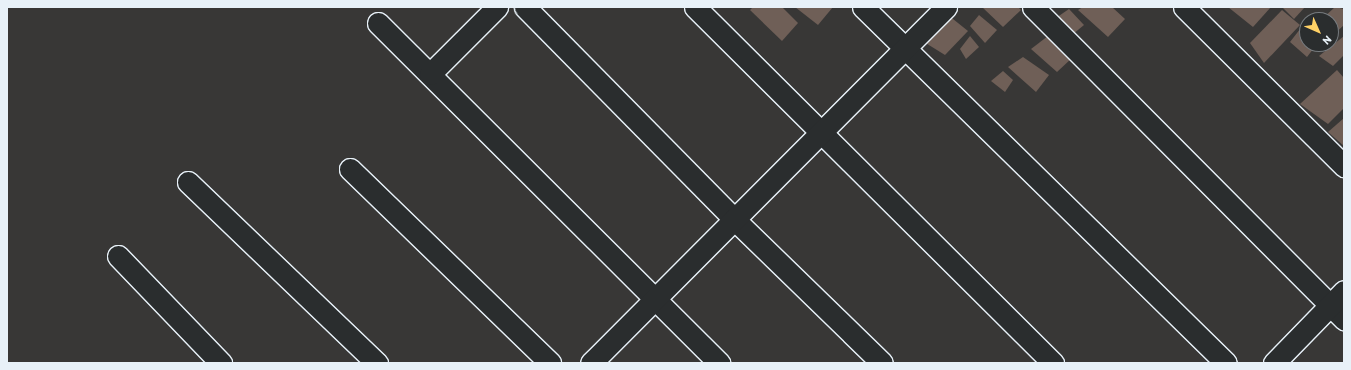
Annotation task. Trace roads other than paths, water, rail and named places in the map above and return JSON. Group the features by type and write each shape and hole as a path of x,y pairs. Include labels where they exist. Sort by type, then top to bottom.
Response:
{"street":[{"path":"430,74 497,7"},
{"path":"525,7 734,219 882,363"},
{"path":"695,7 1052,363"},
{"path":"863,7 1226,363"},
{"path":"591,363 946,7"},
{"path":"1033,7 1340,305 1274,363"},
{"path":"1184,7 1344,166"},
{"path":"378,23 719,363"},
{"path":"350,169 550,363"},
{"path":"188,182 377,363"},
{"path":"118,256 222,363"}]}
